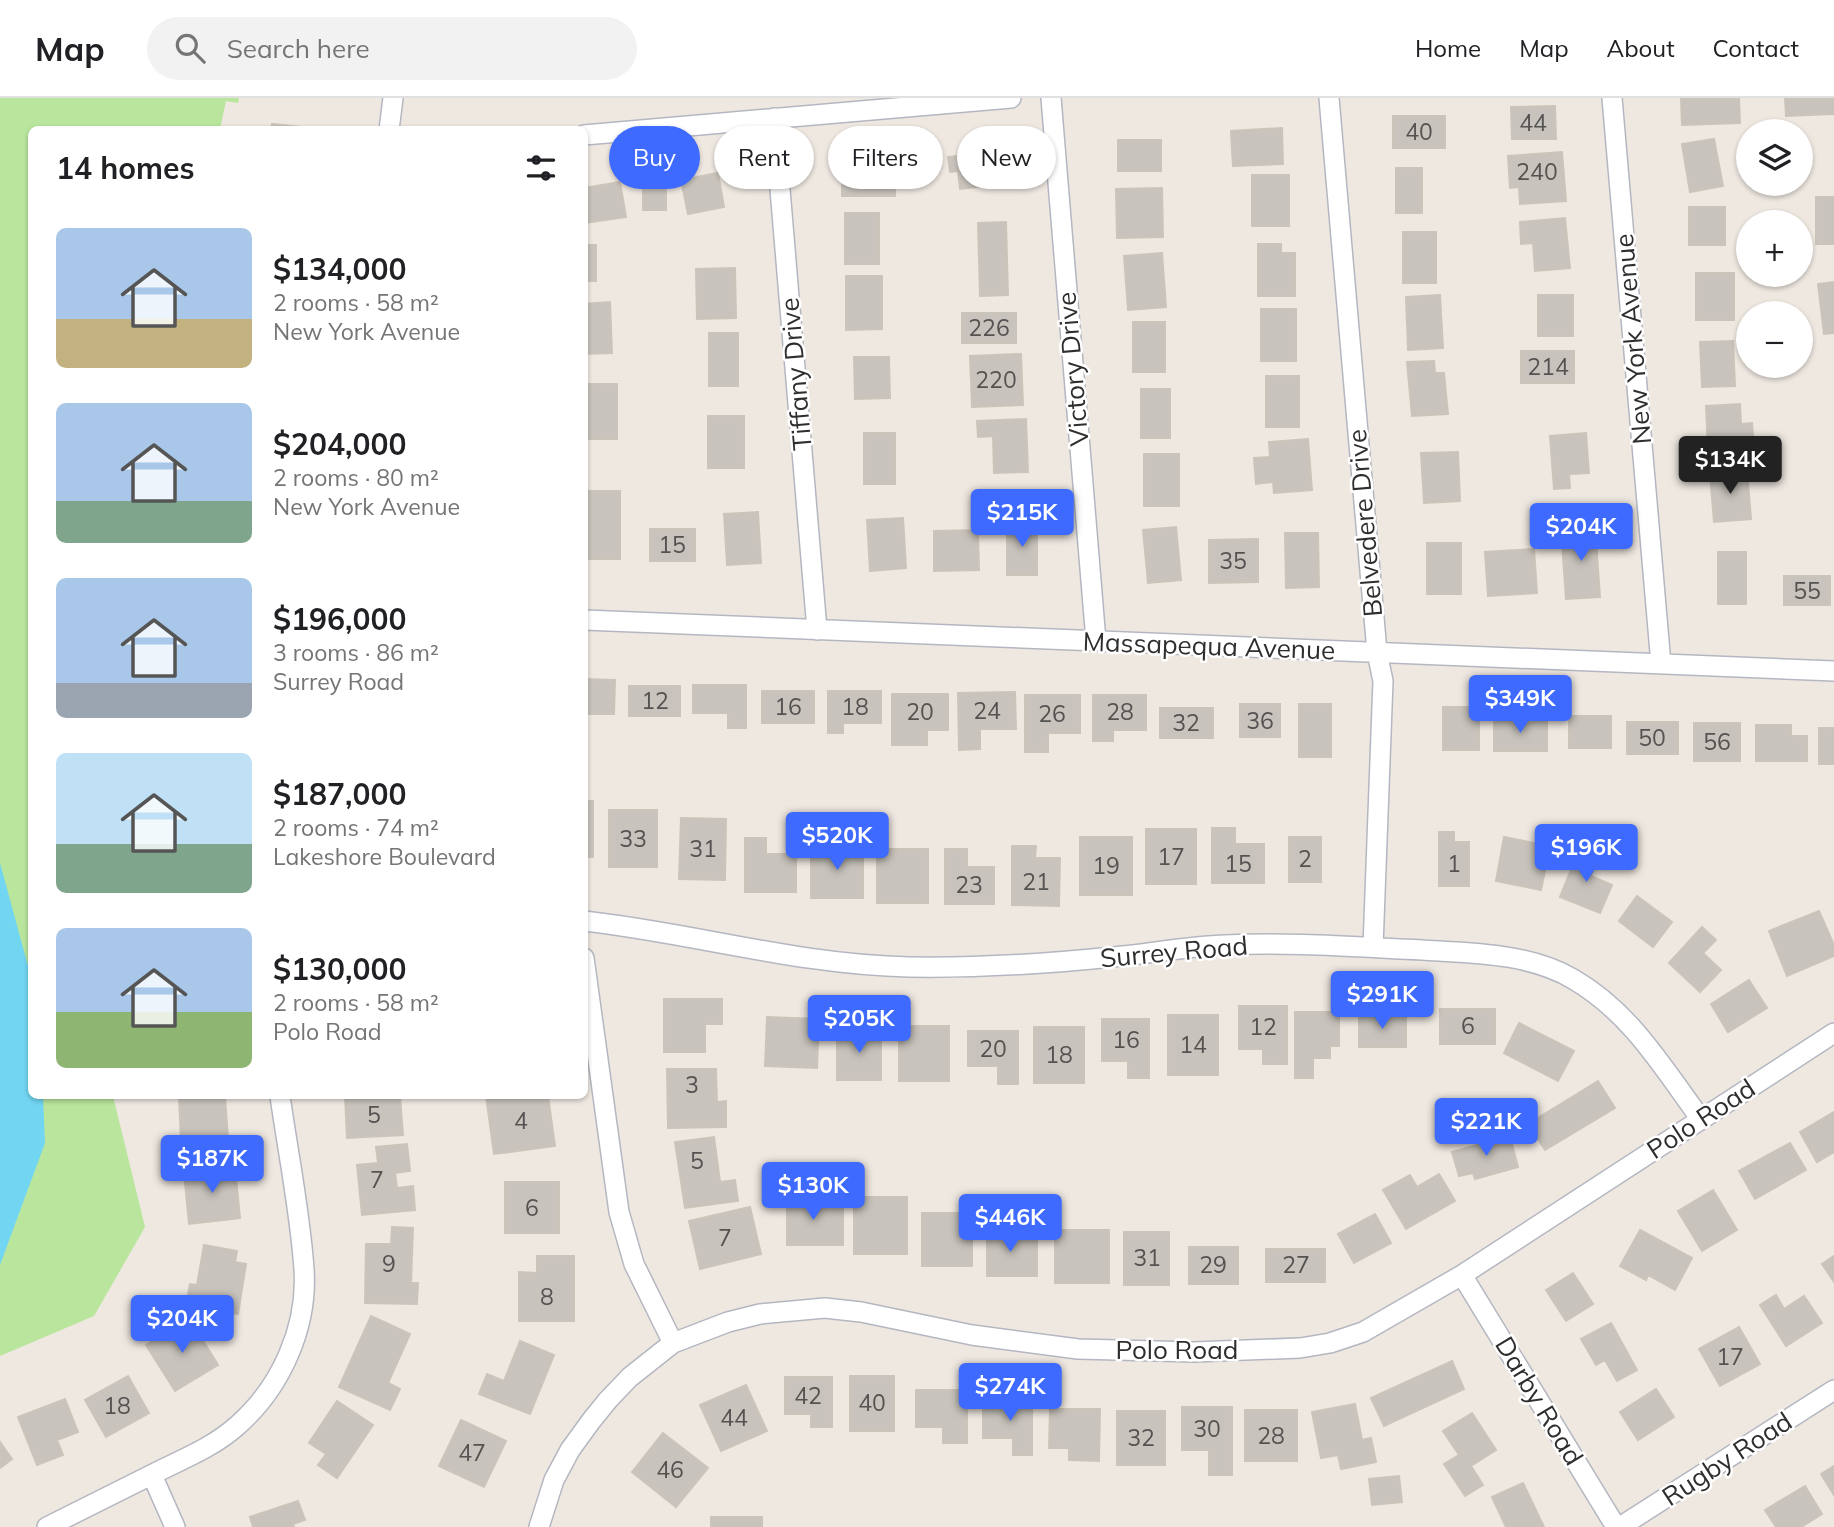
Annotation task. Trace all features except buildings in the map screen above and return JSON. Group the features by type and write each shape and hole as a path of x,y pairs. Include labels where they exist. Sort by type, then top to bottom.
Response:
{"street":[{"path":"390,126 393,98"},
{"path":"588,135 1012,98"},
{"name":"Victory Drive","path":"1051,98 1096,641"},
{"name":"Belvedere Drive","path":"1329,98 1377,652 1382,681 1373,947"},
{"name":"New York Avenue","path":"1612,98 1661,664"},
{"name":"Tiffany Drive","path":"775,118 817,630"},
{"name":"Massapequa Avenue","path":"588,620 1834,671"},
{"name":"Surrey Road","path":"588,921 804,958 906,967 1009,966 1223,945 1373,947 1477,953 1511,958 1570,977 1596,994 1635,1029 1700,1118"},
{"path":"588,987 619,1212 634,1264 673,1342"},
{"name":"Polo Road","path":"539,1527 554,1480 570,1450 615,1392 673,1342 728,1322 760,1314 825,1308 861,1312 972,1335 1078,1349 1194,1352 1300,1348 1330,1342 1363,1332 1462,1275 1834,1033"},
{"path":"47,1527 212,1445 238,1426 273,1384 296,1338 301,1315 304,1271 280,1099"},
{"name":"Darby Road","path":"1462,1275 1618,1527"},
{"name":"Rugby Road","path":"1618,1527 1834,1390"},
{"path":"152,1475 175,1527"}],"green space":[{"path":"0,98 239,98 238,103 226,101 221,126 28,126 28,1099 114,1099 145,1227 94,1316 0,1356"}],"water":[{"path":"0,863 28,966 28,1099 43,1099 45,1143 0,1265"}]}
